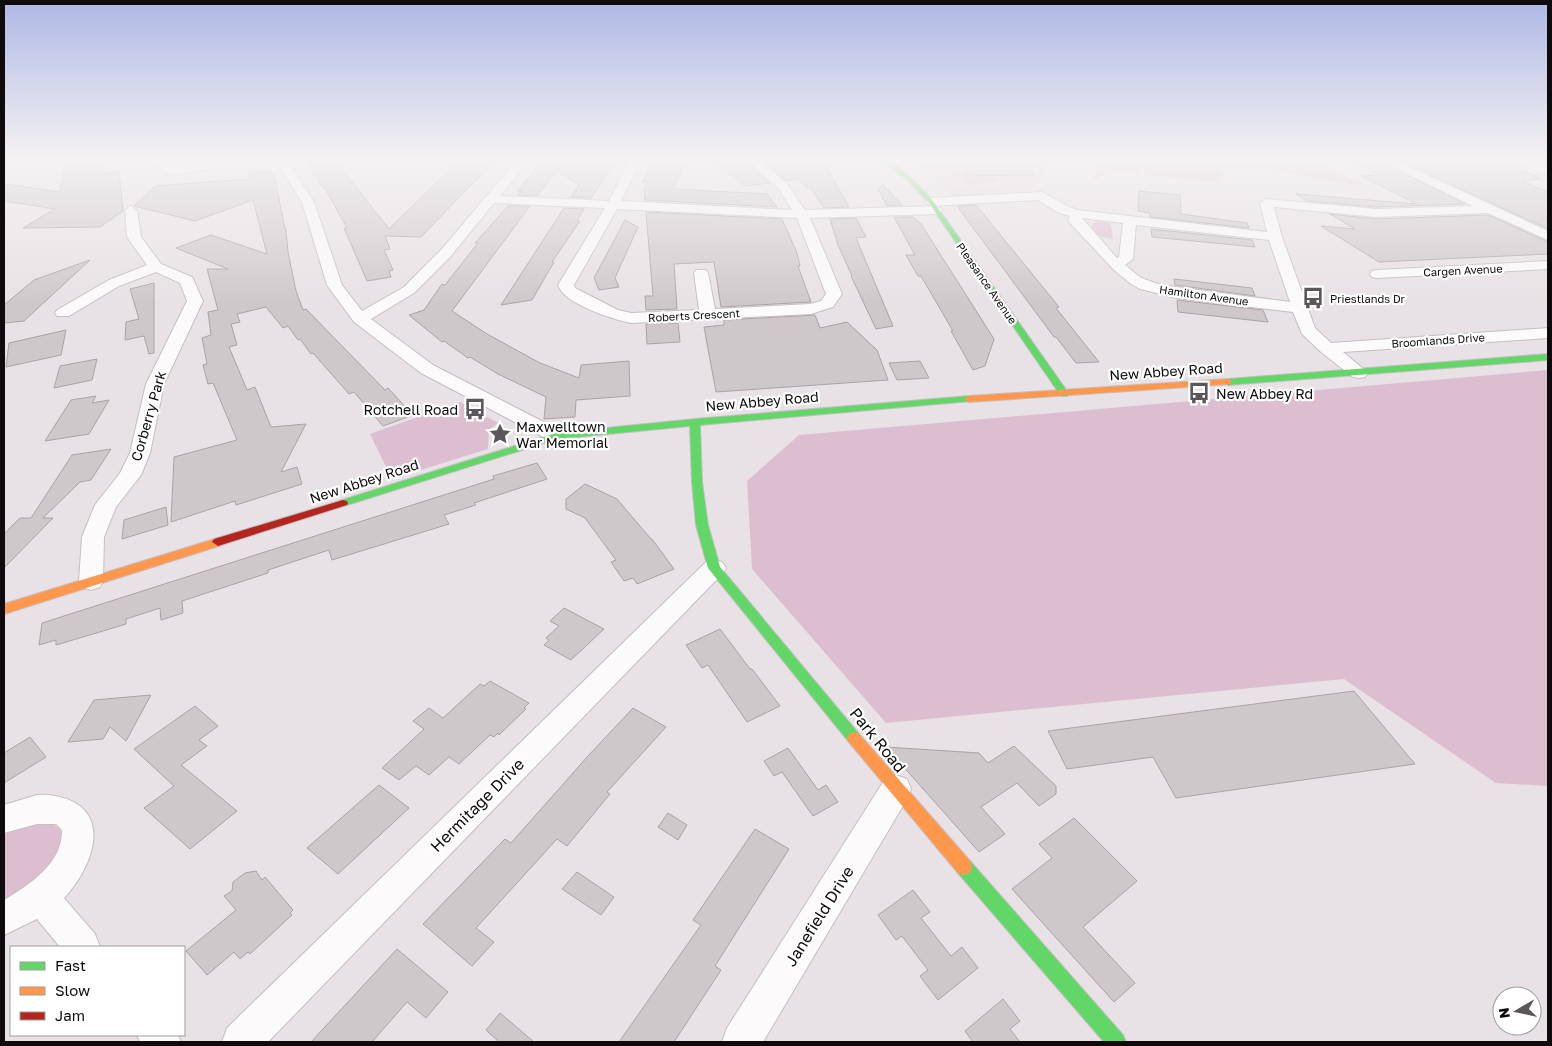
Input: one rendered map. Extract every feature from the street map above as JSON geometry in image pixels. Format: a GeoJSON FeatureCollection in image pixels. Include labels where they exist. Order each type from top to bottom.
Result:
{"type":"FeatureCollection","features":[{"type":"Feature","properties":{"kind":"main road","name":"Pleasance Avenue"},"geometry":{"type":"LineString","coordinates":[[935,208],[1064,394]]}},
{"type":"Feature","properties":{"kind":"main road","name":"New Abbey Road"},"geometry":{"type":"LineString","coordinates":[[4,609],[556,436],[886,405],[1359,373],[1548,357]]}},
{"type":"Feature","properties":{"kind":"main road","name":"Park Road"},"geometry":{"type":"LineString","coordinates":[[695,422],[697,482],[702,525],[714,568],[896,789],[1116,1042]]}},
{"type":"Feature","properties":{"kind":"street"},"geometry":{"type":"LineString","coordinates":[[310,208],[335,285],[360,319],[427,368],[556,436]]}},
{"type":"Feature","properties":{"kind":"street"},"geometry":{"type":"LineString","coordinates":[[360,319],[409,290],[446,253],[483,208]]}},
{"type":"Feature","properties":{"kind":"street","name":"Roberts Crescent"},"geometry":{"type":"LineString","coordinates":[[611,208],[566,285],[568,291],[613,314],[631,318],[811,309],[828,304],[834,294],[804,214]]}},
{"type":"Feature","properties":{"kind":"street"},"geometry":{"type":"LineString","coordinates":[[673,208],[804,214],[905,208]]}},
{"type":"Feature","properties":{"kind":"street"},"geometry":{"type":"LineString","coordinates":[[800,208],[804,214]]}},
{"type":"Feature","properties":{"kind":"street"},"geometry":{"type":"LineString","coordinates":[[1060,208],[1077,214],[1275,237]]}},
{"type":"Feature","properties":{"kind":"street"},"geometry":{"type":"LineString","coordinates":[[1267,208],[1275,237],[1308,330],[1327,348],[1359,373]]}},
{"type":"Feature","properties":{"kind":"street"},"geometry":{"type":"LineString","coordinates":[[1319,208],[1376,213],[1489,209],[1548,236]]}},
{"type":"Feature","properties":{"kind":"street"},"geometry":{"type":"LineString","coordinates":[[63,313],[114,283],[156,267],[134,237],[131,210]]}},
{"type":"Feature","properties":{"kind":"street","name":"Hamilton Avenue"},"geometry":{"type":"LineString","coordinates":[[1077,214],[1075,220],[1116,264],[1136,281],[1177,294],[1299,308]]}},
{"type":"Feature","properties":{"kind":"street"},"geometry":{"type":"LineString","coordinates":[[1116,264],[1126,259],[1130,221]]}},
{"type":"Feature","properties":{"kind":"street","name":"Cargen Avenue"},"geometry":{"type":"LineString","coordinates":[[1377,274],[1548,265]]}},
{"type":"Feature","properties":{"kind":"street","name":"Corberry Park"},"geometry":{"type":"LineString","coordinates":[[91,581],[93,537],[106,505],[130,475],[140,453],[155,384],[195,301],[186,280],[156,267]]}},
{"type":"Feature","properties":{"kind":"street"},"geometry":{"type":"LineString","coordinates":[[701,272],[708,315]]}},
{"type":"Feature","properties":{"kind":"street"},"geometry":{"type":"LineString","coordinates":[[76,291],[96,292]]}},
{"type":"Feature","properties":{"kind":"street","name":"Broomlands Drive"},"geometry":{"type":"LineString","coordinates":[[1327,348],[1548,333]]}},
{"type":"Feature","properties":{"kind":"street","name":"Hermitage Drive"},"geometry":{"type":"LineString","coordinates":[[240,1042],[714,568]]}},
{"type":"Feature","properties":{"kind":"street","name":"Janefield Drive"},"geometry":{"type":"LineString","coordinates":[[741,1042],[896,789]]}},
{"type":"Feature","properties":{"kind":"street"},"geometry":{"type":"LineString","coordinates":[[4,819],[27,811],[48,809],[66,812],[76,822],[80,837],[74,856],[60,876],[40,896],[4,918]]}},
{"type":"Feature","properties":{"kind":"street"},"geometry":{"type":"LineString","coordinates":[[40,896],[81,946]]}},
{"type":"Feature","properties":{"kind":"shaded area"},"geometry":{"type":"Polygon","coordinates":[[[1096,222],[1111,223],[1113,239],[1101,237],[1093,231],[1092,224],[1096,222]]]}},
{"type":"Feature","properties":{"kind":"shaded area"},"geometry":{"type":"Polygon","coordinates":[[[1548,370],[1548,786],[1496,783],[1344,679],[886,723],[752,569],[747,481],[799,435],[1548,370]]]}},
{"type":"Feature","properties":{"kind":"shaded area"},"geometry":{"type":"Polygon","coordinates":[[[460,402],[498,423],[489,430],[488,449],[392,479],[370,434],[460,402]]]}},
{"type":"Feature","properties":{"kind":"shaded area"},"geometry":{"type":"Polygon","coordinates":[[[50,823],[59,828],[64,837],[63,849],[24,895],[4,905],[4,830],[21,824],[50,823]]]}},
{"type":"Feature","properties":{"kind":"building"},"geometry":{"type":"Polygon","coordinates":[[[47,208],[123,208],[123,211],[100,227],[23,228],[55,209],[47,208]]]}},
{"type":"Feature","properties":{"kind":"building"},"geometry":{"type":"Polygon","coordinates":[[[141,208],[231,208],[195,221],[141,208]]]}},
{"type":"Feature","properties":{"kind":"building"},"geometry":{"type":"Polygon","coordinates":[[[255,208],[281,208],[296,291],[303,310],[306,309],[385,390],[388,388],[413,415],[383,426],[354,392],[349,394],[313,353],[311,354],[300,339],[298,340],[288,326],[283,328],[266,307],[237,314],[240,322],[231,324],[237,345],[229,347],[247,390],[255,387],[271,427],[306,424],[281,472],[297,467],[302,484],[236,505],[235,501],[171,522],[174,457],[237,440],[213,383],[208,384],[203,365],[207,364],[202,338],[211,335],[208,312],[218,310],[207,269],[228,269],[176,248],[211,235],[267,254],[255,208]]]}},
{"type":"Feature","properties":{"kind":"building"},"geometry":{"type":"Polygon","coordinates":[[[336,208],[372,208],[389,229],[411,208],[449,208],[421,237],[385,236],[390,249],[384,250],[393,270],[389,271],[391,277],[367,281],[344,228],[347,228],[336,208]]]}},
{"type":"Feature","properties":{"kind":"building"},"geometry":{"type":"Polygon","coordinates":[[[506,208],[529,208],[452,311],[487,334],[540,363],[579,378],[581,365],[629,361],[630,396],[576,400],[575,417],[544,419],[546,397],[498,374],[470,357],[468,358],[444,341],[442,342],[409,315],[424,310],[442,284],[445,285],[478,243],[475,243],[506,208]]]}},
{"type":"Feature","properties":{"kind":"building"},"geometry":{"type":"Polygon","coordinates":[[[564,208],[584,209],[577,221],[580,221],[552,262],[554,262],[532,300],[501,305],[564,208]]]}},
{"type":"Feature","properties":{"kind":"building"},"geometry":{"type":"Polygon","coordinates":[[[958,208],[978,208],[1059,307],[1056,308],[1099,362],[1076,363],[1056,337],[1054,337],[958,208]]]}},
{"type":"Feature","properties":{"kind":"building"},"geometry":{"type":"Polygon","coordinates":[[[1138,208],[1181,208],[1181,214],[1247,223],[1249,228],[1150,217],[1150,213],[1138,211],[1138,208]]]}},
{"type":"Feature","properties":{"kind":"building"},"geometry":{"type":"Polygon","coordinates":[[[1502,208],[1548,208],[1548,229],[1502,208]]]}},
{"type":"Feature","properties":{"kind":"building"},"geometry":{"type":"Polygon","coordinates":[[[646,212],[782,219],[797,253],[800,266],[798,266],[811,302],[721,307],[714,262],[674,264],[677,309],[646,310],[645,296],[653,296],[646,212]]]}},
{"type":"Feature","properties":{"kind":"building"},"geometry":{"type":"Polygon","coordinates":[[[1330,214],[1376,219],[1488,215],[1548,242],[1548,254],[1379,262],[1321,226],[1355,229],[1330,214]]]}},
{"type":"Feature","properties":{"kind":"building"},"geometry":{"type":"Polygon","coordinates":[[[894,217],[913,217],[921,224],[994,339],[985,366],[973,370],[921,276],[918,276],[906,255],[915,255],[894,217]]]}},
{"type":"Feature","properties":{"kind":"building"},"geometry":{"type":"Polygon","coordinates":[[[856,218],[866,237],[856,238],[893,326],[876,329],[838,245],[830,219],[856,218]]]}},
{"type":"Feature","properties":{"kind":"building"},"geometry":{"type":"Polygon","coordinates":[[[625,220],[638,227],[615,278],[619,287],[599,290],[594,278],[625,220]]]}},
{"type":"Feature","properties":{"kind":"building"},"geometry":{"type":"Polygon","coordinates":[[[1151,229],[1252,240],[1255,247],[1152,237],[1151,229]]]}},
{"type":"Feature","properties":{"kind":"building"},"geometry":{"type":"Polygon","coordinates":[[[90,260],[24,321],[4,323],[4,305],[34,280],[90,260]]]}},
{"type":"Feature","properties":{"kind":"building"},"geometry":{"type":"Polygon","coordinates":[[[1174,279],[1252,288],[1255,296],[1175,285],[1174,279]]]}},
{"type":"Feature","properties":{"kind":"building"},"geometry":{"type":"Polygon","coordinates":[[[154,283],[154,353],[149,354],[144,336],[125,340],[126,322],[139,319],[130,289],[154,283]]]}},
{"type":"Feature","properties":{"kind":"building"},"geometry":{"type":"Polygon","coordinates":[[[1177,300],[1263,310],[1268,322],[1178,312],[1177,300]]]}},
{"type":"Feature","properties":{"kind":"building"},"geometry":{"type":"Polygon","coordinates":[[[815,315],[820,328],[847,322],[877,350],[888,380],[716,392],[704,327],[724,325],[724,320],[815,315]]]}},
{"type":"Feature","properties":{"kind":"building"},"geometry":{"type":"Polygon","coordinates":[[[678,323],[680,342],[647,344],[646,324],[678,323]]]}},
{"type":"Feature","properties":{"kind":"building"},"geometry":{"type":"Polygon","coordinates":[[[66,330],[61,355],[6,367],[9,343],[66,330]]]}},
{"type":"Feature","properties":{"kind":"building"},"geometry":{"type":"Polygon","coordinates":[[[97,359],[92,380],[54,388],[60,366],[97,359]]]}},
{"type":"Feature","properties":{"kind":"building"},"geometry":{"type":"Polygon","coordinates":[[[920,361],[929,378],[897,380],[889,363],[920,361]]]}},
{"type":"Feature","properties":{"kind":"building"},"geometry":{"type":"Polygon","coordinates":[[[96,396],[92,403],[109,400],[89,434],[45,441],[71,400],[96,396]]]}},
{"type":"Feature","properties":{"kind":"building"},"geometry":{"type":"Polygon","coordinates":[[[111,449],[91,480],[80,482],[43,518],[53,518],[4,568],[4,534],[20,518],[31,518],[72,455],[111,449]]]}},
{"type":"Feature","properties":{"kind":"building"},"geometry":{"type":"Polygon","coordinates":[[[537,463],[547,479],[444,515],[449,524],[332,560],[329,550],[268,570],[268,573],[182,601],[183,613],[161,620],[160,608],[126,619],[126,624],[56,645],[56,640],[39,645],[42,623],[494,479],[493,476],[537,463]]]}},
{"type":"Feature","properties":{"kind":"building"},"geometry":{"type":"Polygon","coordinates":[[[585,484],[617,499],[652,539],[674,569],[637,584],[633,578],[624,581],[611,562],[616,560],[585,518],[566,509],[566,499],[585,484]]]}},
{"type":"Feature","properties":{"kind":"building"},"geometry":{"type":"Polygon","coordinates":[[[166,507],[168,525],[122,539],[124,520],[166,507]]]}},
{"type":"Feature","properties":{"kind":"building"},"geometry":{"type":"Polygon","coordinates":[[[564,608],[604,629],[571,660],[544,645],[549,640],[546,638],[559,626],[550,621],[564,608]]]}},
{"type":"Feature","properties":{"kind":"building"},"geometry":{"type":"Polygon","coordinates":[[[720,629],[780,706],[747,722],[708,665],[702,668],[686,645],[720,629]]]}},
{"type":"Feature","properties":{"kind":"building"},"geometry":{"type":"Polygon","coordinates":[[[490,681],[529,703],[524,708],[526,709],[499,735],[498,733],[494,737],[490,735],[459,764],[449,757],[429,775],[416,766],[399,780],[382,768],[424,729],[413,721],[429,708],[443,718],[480,684],[484,686],[490,681]]]}},
{"type":"Feature","properties":{"kind":"building"},"geometry":{"type":"Polygon","coordinates":[[[1354,691],[1415,764],[1176,798],[1153,757],[1067,769],[1048,731],[1354,691]]]}},
{"type":"Feature","properties":{"kind":"building"},"geometry":{"type":"Polygon","coordinates":[[[151,695],[126,741],[110,727],[103,739],[68,742],[94,700],[151,695]]]}},
{"type":"Feature","properties":{"kind":"building"},"geometry":{"type":"Polygon","coordinates":[[[195,706],[218,726],[199,740],[207,746],[181,765],[237,811],[190,849],[144,808],[174,786],[134,749],[195,706]]]}},
{"type":"Feature","properties":{"kind":"building"},"geometry":{"type":"Polygon","coordinates":[[[633,708],[666,727],[607,792],[610,794],[567,846],[557,839],[476,928],[494,942],[472,966],[423,924],[505,839],[511,843],[633,708]]]}},
{"type":"Feature","properties":{"kind":"building"},"geometry":{"type":"Polygon","coordinates":[[[30,737],[46,757],[4,783],[4,753],[30,737]]]}},
{"type":"Feature","properties":{"kind":"building"},"geometry":{"type":"Polygon","coordinates":[[[1014,746],[1056,786],[1056,794],[1039,806],[1017,783],[981,807],[1005,834],[979,852],[886,747],[979,753],[988,763],[1014,746]]]}},
{"type":"Feature","properties":{"kind":"building"},"geometry":{"type":"Polygon","coordinates":[[[788,748],[818,790],[826,785],[838,802],[813,816],[782,772],[774,776],[764,761],[788,748]]]}},
{"type":"Feature","properties":{"kind":"building"},"geometry":{"type":"Polygon","coordinates":[[[379,785],[409,808],[338,874],[307,848],[379,785]]]}},
{"type":"Feature","properties":{"kind":"building"},"geometry":{"type":"Polygon","coordinates":[[[668,813],[687,825],[678,840],[658,827],[668,813]]]}},
{"type":"Feature","properties":{"kind":"building"},"geometry":{"type":"Polygon","coordinates":[[[1074,818],[1137,881],[1083,927],[1135,983],[1114,1002],[1012,889],[1052,858],[1039,844],[1074,818]]]}},
{"type":"Feature","properties":{"kind":"building"},"geometry":{"type":"Polygon","coordinates":[[[755,829],[789,849],[715,966],[721,970],[674,1042],[619,1042],[701,925],[693,920],[755,829]]]}},
{"type":"Feature","properties":{"kind":"building"},"geometry":{"type":"Polygon","coordinates":[[[256,871],[262,880],[265,877],[293,910],[290,913],[292,915],[250,954],[248,952],[240,959],[234,952],[207,975],[186,951],[236,910],[224,896],[232,891],[233,882],[245,873],[256,871]]]}},
{"type":"Feature","properties":{"kind":"building"},"geometry":{"type":"Polygon","coordinates":[[[577,872],[614,897],[601,915],[562,889],[577,872]]]}},
{"type":"Feature","properties":{"kind":"building"},"geometry":{"type":"Polygon","coordinates":[[[913,890],[930,912],[921,918],[951,956],[962,947],[978,968],[938,1000],[920,976],[928,970],[902,936],[896,940],[878,915],[913,890]]]}},
{"type":"Feature","properties":{"kind":"building"},"geometry":{"type":"Polygon","coordinates":[[[397,949],[448,992],[426,1018],[407,1002],[372,1042],[311,1042],[397,949]]]}},
{"type":"Feature","properties":{"kind":"building"},"geometry":{"type":"Polygon","coordinates":[[[1003,999],[1020,1021],[1010,1029],[1020,1042],[973,1042],[965,1031],[1003,999]]]}},
{"type":"Feature","properties":{"kind":"building"},"geometry":{"type":"Polygon","coordinates":[[[500,1013],[534,1042],[499,1042],[486,1030],[500,1013]]]}},
{"type":"Feature","properties":{"kind":"traffic: fast"},"geometry":{"type":"LineString","coordinates":[[935,208],[1064,394]]}},
{"type":"Feature","properties":{"kind":"traffic: fast"},"geometry":{"type":"LineString","coordinates":[[1228,382],[1548,357]]}},
{"type":"Feature","properties":{"kind":"traffic: fast"},"geometry":{"type":"LineString","coordinates":[[343,503],[556,436],[969,399]]}},
{"type":"Feature","properties":{"kind":"traffic: fast"},"geometry":{"type":"LineString","coordinates":[[695,422],[697,482],[702,525],[714,568],[854,738]]}},
{"type":"Feature","properties":{"kind":"traffic: fast"},"geometry":{"type":"LineString","coordinates":[[964,867],[1116,1042]]}},
{"type":"Feature","properties":{"kind":"traffic: slow"},"geometry":{"type":"LineString","coordinates":[[969,399],[1228,382]]}},
{"type":"Feature","properties":{"kind":"traffic: slow"},"geometry":{"type":"LineString","coordinates":[[4,609],[218,542]]}},
{"type":"Feature","properties":{"kind":"traffic: slow"},"geometry":{"type":"LineString","coordinates":[[854,738],[964,867]]}},
{"type":"Feature","properties":{"kind":"traffic: jam"},"geometry":{"type":"LineString","coordinates":[[218,542],[343,503]]}},
{"type":"Feature","properties":{"kind":"place","name":"Priestlands Dr"},"geometry":{"type":"Point","coordinates":[1313,298]}},
{"type":"Feature","properties":{"kind":"place","name":"New Abbey Rd"},"geometry":{"type":"Point","coordinates":[1199,393]}},
{"type":"Feature","properties":{"kind":"place","name":"Rotchell Road"},"geometry":{"type":"Point","coordinates":[475,409]}},
{"type":"Feature","properties":{"kind":"place","name":"Maxwelltown War Memorial"},"geometry":{"type":"Point","coordinates":[500,434]}}]}
